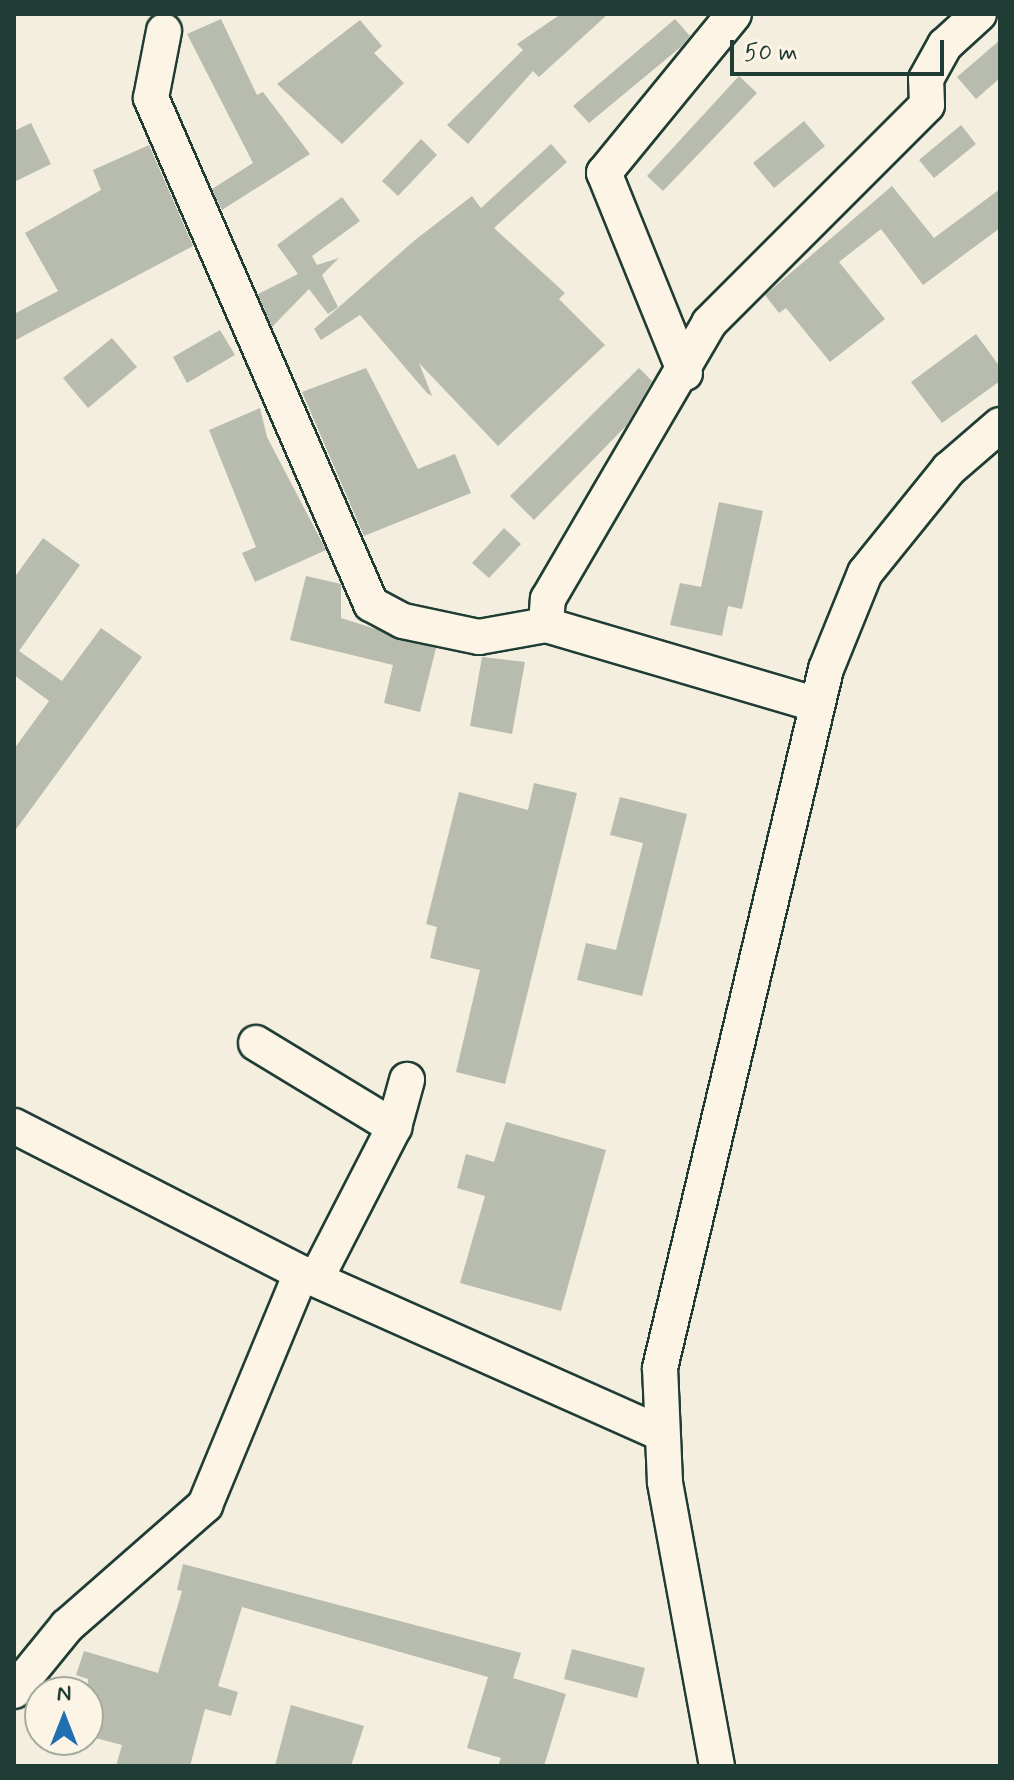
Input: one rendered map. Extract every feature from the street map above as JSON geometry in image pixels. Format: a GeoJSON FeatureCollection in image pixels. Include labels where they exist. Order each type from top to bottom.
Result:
{"type":"FeatureCollection","features":[{"type":"Feature","properties":{"kind":"street"},"geometry":{"type":"LineString","coordinates":[[685,373],[604,173],[734,14]]}},
{"type":"Feature","properties":{"kind":"street"},"geometry":{"type":"LineString","coordinates":[[546,625],[548,599],[685,373],[709,323],[927,105],[932,68],[979,14]]}},
{"type":"Feature","properties":{"kind":"street"},"geometry":{"type":"LineString","coordinates":[[164,31],[151,98],[371,604],[403,621],[479,637],[546,625],[815,704]]}},
{"type":"Feature","properties":{"kind":"street"},"geometry":{"type":"LineString","coordinates":[[717,1766],[658,1432],[660,1368],[815,704],[865,573],[949,469],[1000,425]]}},
{"type":"Feature","properties":{"kind":"street"},"geometry":{"type":"LineString","coordinates":[[256,1043],[394,1127]]}},
{"type":"Feature","properties":{"kind":"street"},"geometry":{"type":"LineString","coordinates":[[14,1691],[67,1626],[205,1505],[309,1276],[394,1127],[407,1080]]}},
{"type":"Feature","properties":{"kind":"street"},"geometry":{"type":"LineString","coordinates":[[14,1126],[309,1276],[658,1432]]}},
{"type":"Feature","properties":{"kind":"building"},"geometry":{"type":"Polygon","coordinates":[[[561,14],[608,14],[539,77],[533,71],[468,144],[447,125],[523,50],[517,44],[561,14]]]}},
{"type":"Feature","properties":{"kind":"building"},"geometry":{"type":"Polygon","coordinates":[[[221,19],[257,95],[263,92],[310,154],[222,210],[212,189],[253,163],[187,34],[221,19]]]}},
{"type":"Feature","properties":{"kind":"building"},"geometry":{"type":"Polygon","coordinates":[[[675,19],[690,36],[682,46],[589,123],[573,106],[675,19]]]}},
{"type":"Feature","properties":{"kind":"building"},"geometry":{"type":"Polygon","coordinates":[[[360,20],[382,46],[374,53],[404,83],[342,144],[277,84],[360,20]]]}},
{"type":"Feature","properties":{"kind":"building"},"geometry":{"type":"Polygon","coordinates":[[[1000,40],[1000,78],[976,99],[957,77],[1000,40]]]}},
{"type":"Feature","properties":{"kind":"building"},"geometry":{"type":"Polygon","coordinates":[[[739,76],[757,93],[663,191],[647,176],[739,76]]]}},
{"type":"Feature","properties":{"kind":"building"},"geometry":{"type":"Polygon","coordinates":[[[804,121],[825,146],[774,188],[753,163],[804,121]]]}},
{"type":"Feature","properties":{"kind":"building"},"geometry":{"type":"Polygon","coordinates":[[[31,123],[51,164],[14,182],[14,131],[31,123]]]}},
{"type":"Feature","properties":{"kind":"building"},"geometry":{"type":"Polygon","coordinates":[[[961,125],[976,144],[934,178],[919,160],[961,125]]]}},
{"type":"Feature","properties":{"kind":"building"},"geometry":{"type":"Polygon","coordinates":[[[421,139],[437,155],[398,196],[382,181],[421,139]]]}},
{"type":"Feature","properties":{"kind":"building"},"geometry":{"type":"Polygon","coordinates":[[[551,144],[567,162],[494,228],[565,293],[559,299],[605,345],[498,446],[419,363],[432,396],[427,393],[360,315],[321,340],[314,329],[415,240],[472,196],[481,208],[551,144]]]}},
{"type":"Feature","properties":{"kind":"building"},"geometry":{"type":"Polygon","coordinates":[[[149,145],[193,246],[14,341],[14,314],[58,291],[25,233],[101,190],[93,170],[149,145]]]}},
{"type":"Feature","properties":{"kind":"building"},"geometry":{"type":"Polygon","coordinates":[[[892,186],[934,238],[1000,189],[1000,228],[923,285],[881,229],[839,262],[885,319],[830,362],[786,308],[779,313],[765,295],[892,186]]]}},
{"type":"Feature","properties":{"kind":"building"},"geometry":{"type":"Polygon","coordinates":[[[342,197],[360,221],[312,256],[317,265],[339,258],[322,275],[338,307],[328,314],[309,289],[272,327],[258,294],[298,274],[277,245],[342,197]]]}},
{"type":"Feature","properties":{"kind":"building"},"geometry":{"type":"Polygon","coordinates":[[[220,330],[235,355],[187,383],[173,357],[220,330]]]}},
{"type":"Feature","properties":{"kind":"building"},"geometry":{"type":"Polygon","coordinates":[[[976,334],[1000,367],[1000,381],[942,423],[911,382],[976,334]]]}},
{"type":"Feature","properties":{"kind":"building"},"geometry":{"type":"Polygon","coordinates":[[[112,338],[137,367],[88,408],[63,378],[112,338]]]}},
{"type":"Feature","properties":{"kind":"building"},"geometry":{"type":"Polygon","coordinates":[[[366,368],[418,469],[455,454],[471,493],[364,536],[302,392],[366,368]]]}},
{"type":"Feature","properties":{"kind":"building"},"geometry":{"type":"Polygon","coordinates":[[[639,368],[652,381],[626,426],[534,520],[510,496],[639,368]]]}},
{"type":"Feature","properties":{"kind":"building"},"geometry":{"type":"Polygon","coordinates":[[[260,408],[267,437],[326,550],[255,582],[242,553],[256,547],[209,430],[260,408]]]}},
{"type":"Feature","properties":{"kind":"building"},"geometry":{"type":"Polygon","coordinates":[[[719,502],[763,511],[742,609],[728,606],[722,636],[670,625],[680,583],[701,587],[719,502]]]}},
{"type":"Feature","properties":{"kind":"building"},"geometry":{"type":"Polygon","coordinates":[[[504,528],[521,544],[489,578],[472,563],[504,528]]]}},
{"type":"Feature","properties":{"kind":"building"},"geometry":{"type":"Polygon","coordinates":[[[43,538],[80,565],[19,651],[62,681],[101,628],[142,657],[14,832],[14,749],[49,701],[14,675],[14,578],[43,538]]]}},
{"type":"Feature","properties":{"kind":"building"},"geometry":{"type":"Polygon","coordinates":[[[306,576],[341,584],[341,618],[436,648],[420,712],[384,703],[393,665],[290,640],[306,576]]]}},
{"type":"Feature","properties":{"kind":"building"},"geometry":{"type":"Polygon","coordinates":[[[482,657],[525,662],[512,734],[470,726],[482,657]]]}},
{"type":"Feature","properties":{"kind":"building"},"geometry":{"type":"Polygon","coordinates":[[[534,783],[577,793],[505,1084],[456,1072],[480,970],[430,958],[437,927],[426,924],[459,792],[528,810],[534,783]]]}},
{"type":"Feature","properties":{"kind":"building"},"geometry":{"type":"Polygon","coordinates":[[[620,797],[687,814],[642,996],[577,980],[586,943],[616,950],[643,843],[610,835],[620,797]]]}},
{"type":"Feature","properties":{"kind":"building"},"geometry":{"type":"Polygon","coordinates":[[[506,1122],[606,1150],[561,1311],[460,1283],[485,1196],[457,1188],[466,1154],[494,1162],[506,1122]]]}},
{"type":"Feature","properties":{"kind":"building"},"geometry":{"type":"Polygon","coordinates":[[[183,1564],[521,1653],[513,1678],[566,1694],[544,1766],[498,1766],[501,1758],[467,1748],[488,1677],[242,1607],[218,1686],[238,1692],[231,1716],[205,1709],[190,1766],[116,1766],[122,1745],[104,1740],[104,1676],[76,1675],[84,1651],[158,1673],[182,1591],[177,1590],[183,1564]]]}},
{"type":"Feature","properties":{"kind":"building"},"geometry":{"type":"Polygon","coordinates":[[[572,1649],[645,1668],[637,1698],[564,1679],[572,1649]]]}},
{"type":"Feature","properties":{"kind":"building"},"geometry":{"type":"Polygon","coordinates":[[[291,1705],[364,1726],[351,1766],[275,1766],[291,1705]]]}}]}
